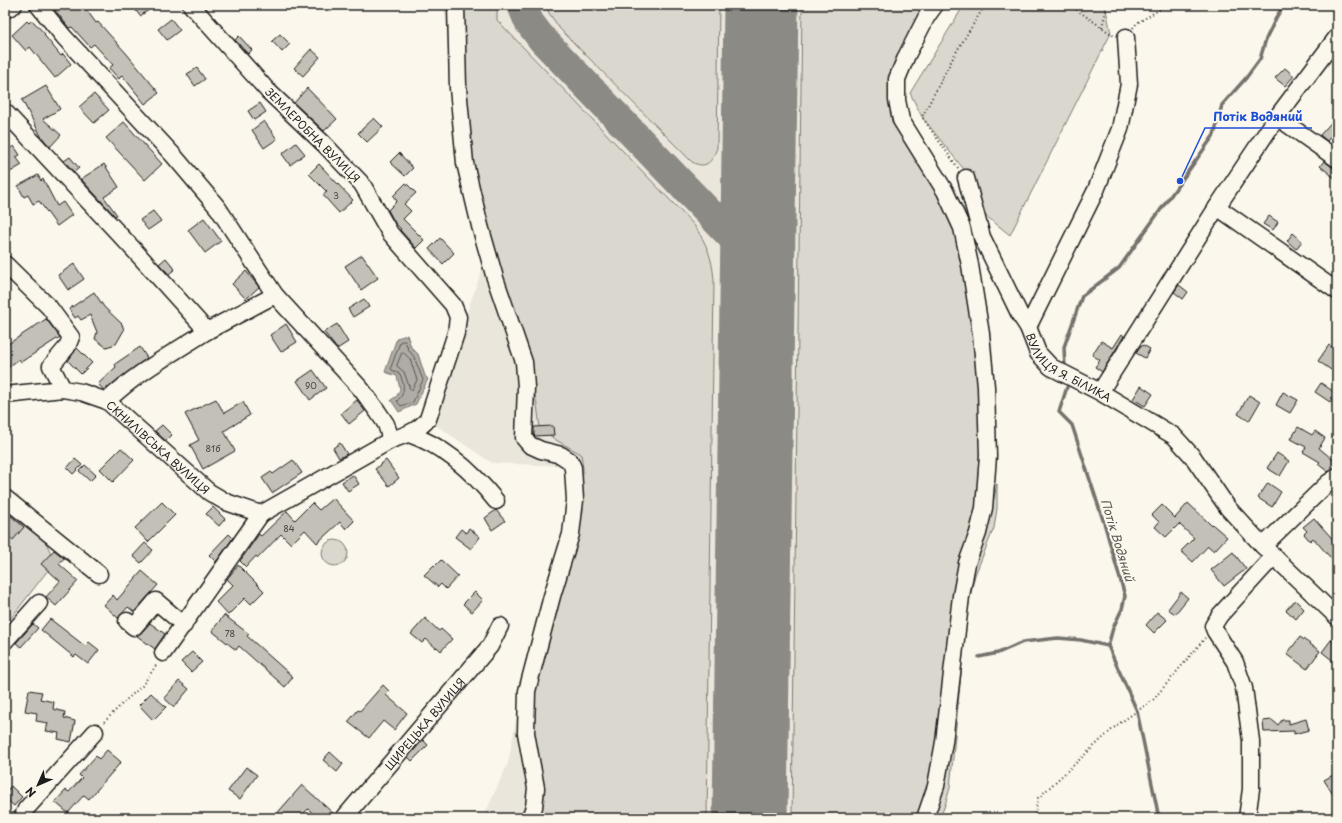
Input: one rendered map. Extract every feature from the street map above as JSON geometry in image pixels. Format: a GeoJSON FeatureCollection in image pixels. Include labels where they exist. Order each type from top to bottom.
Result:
{"type":"FeatureCollection","features":[{"type":"Feature","properties":{"kind":"street"},"geometry":{"type":"LineString","coordinates":[[5,10],[14,5]]}},
{"type":"Feature","properties":{"kind":"street"},"geometry":{"type":"LineString","coordinates":[[38,5],[64,37],[174,156],[218,208],[275,295],[361,390],[386,424],[391,440]]}},
{"type":"Feature","properties":{"kind":"street","name":"ЗЕМЛЕРОБНА ВУЛИЦЯ"},"geometry":{"type":"LineString","coordinates":[[191,5],[268,90],[324,144],[362,184],[390,233],[453,306],[458,317],[456,333],[428,419],[422,426],[409,434]]}},
{"type":"Feature","properties":{"kind":"street"},"geometry":{"type":"LineString","coordinates":[[456,5],[458,88],[465,163],[480,226],[495,278],[524,362],[526,387],[524,438],[530,445],[541,450],[561,455],[570,461],[573,468],[575,500],[571,534],[552,596],[527,691],[526,733],[536,788],[534,807],[530,818]]}},
{"type":"Feature","properties":{"kind":"street"},"geometry":{"type":"LineString","coordinates":[[925,818],[936,786],[944,742],[961,596],[967,563],[978,533],[984,508],[988,456],[986,387],[981,334],[970,265],[962,228],[945,191],[901,120],[896,100],[897,79],[907,55],[927,16],[935,5]]}},
{"type":"Feature","properties":{"kind":"street","name":"ВУЛИЦЯ Я. БІЛИКА"},"geometry":{"type":"LineString","coordinates":[[1126,37],[1129,84],[1120,129],[1096,190],[1028,327],[1038,353],[1051,367],[1100,392],[1174,436],[1193,456],[1228,508],[1268,551],[1337,617]]}},
{"type":"Feature","properties":{"kind":"street"},"geometry":{"type":"LineString","coordinates":[[1100,392],[1217,207],[1277,117],[1337,37]]}},
{"type":"Feature","properties":{"kind":"street"},"geometry":{"type":"LineString","coordinates":[[5,112],[207,331]]}},
{"type":"Feature","properties":{"kind":"street"},"geometry":{"type":"LineString","coordinates":[[1277,117],[1337,159]]}},
{"type":"Feature","properties":{"kind":"street"},"geometry":{"type":"LineString","coordinates":[[966,178],[982,237],[1020,315],[1028,327]]}},
{"type":"Feature","properties":{"kind":"street"},"geometry":{"type":"LineString","coordinates":[[1217,207],[1337,291]]}},
{"type":"Feature","properties":{"kind":"street"},"geometry":{"type":"LineString","coordinates":[[5,264],[49,307],[71,337],[67,347],[52,366],[63,389]]}},
{"type":"Feature","properties":{"kind":"street"},"geometry":{"type":"LineString","coordinates":[[107,401],[120,388],[137,376],[207,331],[275,295]]}},
{"type":"Feature","properties":{"kind":"street","name":"СКНИЛІВСЬКА ВУЛИЦЯ"},"geometry":{"type":"LineString","coordinates":[[5,395],[63,389],[80,392],[107,401],[209,492],[226,502],[261,514]]}},
{"type":"Feature","properties":{"kind":"street"},"geometry":{"type":"LineString","coordinates":[[164,653],[261,514],[391,440],[409,434],[421,439],[458,462],[484,485],[496,500]]}},
{"type":"Feature","properties":{"kind":"street"},"geometry":{"type":"LineString","coordinates":[[1247,818],[1251,789],[1251,741],[1244,688],[1234,662],[1213,629],[1215,622],[1268,551],[1328,483],[1337,477]]}},
{"type":"Feature","properties":{"kind":"street"},"geometry":{"type":"LineString","coordinates":[[5,498],[99,574]]}},
{"type":"Feature","properties":{"kind":"street"},"geometry":{"type":"LineString","coordinates":[[127,621],[134,627],[156,602],[184,624]]}},
{"type":"Feature","properties":{"kind":"street"},"geometry":{"type":"LineString","coordinates":[[5,641],[39,603]]}},
{"type":"Feature","properties":{"kind":"street","name":"ЩИРЕЦЬКА ВУЛИЦЯ"},"geometry":{"type":"LineString","coordinates":[[344,818],[490,646],[500,626]]}},
{"type":"Feature","properties":{"kind":"street"},"geometry":{"type":"LineString","coordinates":[[22,818],[26,809],[95,732]]}},
{"type":"Feature","properties":{"kind":"path"},"geometry":{"type":"LineString","coordinates":[[966,178],[922,117],[955,54],[985,5]]}},
{"type":"Feature","properties":{"kind":"path"},"geometry":{"type":"LineString","coordinates":[[1070,5],[1115,37],[1126,37],[1137,23],[1167,5]]}},
{"type":"Feature","properties":{"kind":"path"},"geometry":{"type":"LineString","coordinates":[[1102,28],[1106,5]]}},
{"type":"Feature","properties":{"kind":"path"},"geometry":{"type":"LineString","coordinates":[[1034,818],[1038,798],[1117,725],[1153,700],[1213,629]]}},
{"type":"Feature","properties":{"kind":"path"},"geometry":{"type":"LineString","coordinates":[[95,732],[142,686],[164,653]]}},
{"type":"Feature","properties":{"kind":"shaded area"},"geometry":{"type":"Polygon","coordinates":[[[444,5],[945,5],[930,29],[909,73],[905,85],[904,107],[914,129],[957,192],[965,211],[978,254],[993,349],[997,509],[994,528],[975,575],[970,597],[959,683],[950,788],[940,818],[483,818],[508,763],[529,650],[567,515],[564,466],[492,463],[434,424],[450,362],[483,266],[476,239],[452,94],[444,5]]]}},
{"type":"Feature","properties":{"kind":"shaded area"},"geometry":{"type":"Polygon","coordinates":[[[464,5],[497,5],[497,20],[694,225],[706,245],[712,264],[714,280],[707,818],[536,818],[531,703],[560,595],[580,531],[583,468],[581,454],[556,440],[540,428],[527,355],[471,168],[466,87],[464,5]]]}},
{"type":"Feature","properties":{"kind":"shaded area"},"geometry":{"type":"Polygon","coordinates":[[[545,5],[719,5],[717,148],[711,160],[705,165],[692,162],[560,29],[545,5]]]}},
{"type":"Feature","properties":{"kind":"shaded area"},"geometry":{"type":"Polygon","coordinates":[[[802,5],[927,5],[892,71],[889,91],[891,110],[905,138],[942,199],[956,233],[976,309],[983,497],[922,818],[792,818],[802,5]]]}},
{"type":"Feature","properties":{"kind":"shaded area"},"geometry":{"type":"Polygon","coordinates":[[[964,5],[1105,5],[1111,33],[1010,235],[981,212],[974,182],[922,117],[910,93],[964,5]]]}},
{"type":"Feature","properties":{"kind":"shaded area"},"geometry":{"type":"Polygon","coordinates":[[[997,484],[997,509],[994,528],[975,575],[970,597],[966,623],[950,788],[940,818],[930,818],[967,581],[989,522],[997,484]]]}},
{"type":"Feature","properties":{"kind":"shaded area"},"geometry":{"type":"Polygon","coordinates":[[[5,508],[43,537],[55,561],[5,626],[5,508]]]}},
{"type":"Feature","properties":{"kind":"shaded area"},"geometry":{"type":"Polygon","coordinates":[[[335,540],[344,544],[348,553],[344,562],[335,566],[326,562],[322,553],[326,544],[335,540]]]}},
{"type":"Feature","properties":{"kind":"water"},"geometry":{"type":"Polygon","coordinates":[[[407,335],[411,347],[418,354],[425,376],[428,379],[416,404],[399,412],[391,400],[397,396],[400,389],[397,376],[385,372],[397,338],[407,335]]]}},
{"type":"Feature","properties":{"kind":"building"},"geometry":{"type":"Polygon","coordinates":[[[62,5],[83,5],[96,23],[98,22],[126,53],[159,93],[145,104],[122,75],[119,79],[109,68],[113,65],[94,44],[90,47],[72,27],[69,28],[55,10],[62,5]]]}},
{"type":"Feature","properties":{"kind":"building"},"geometry":{"type":"Polygon","coordinates":[[[132,5],[156,5],[140,16],[132,5]]]}},
{"type":"Feature","properties":{"kind":"building"},"geometry":{"type":"Polygon","coordinates":[[[171,19],[180,30],[167,40],[158,29],[171,19]]]}},
{"type":"Feature","properties":{"kind":"building"},"geometry":{"type":"Polygon","coordinates":[[[32,20],[45,34],[44,35],[61,56],[63,54],[71,64],[55,78],[30,47],[26,51],[12,35],[27,21],[29,23],[32,20]]]}},
{"type":"Feature","properties":{"kind":"building"},"geometry":{"type":"Polygon","coordinates":[[[280,34],[290,44],[282,52],[272,41],[280,34]]]}},
{"type":"Feature","properties":{"kind":"building"},"geometry":{"type":"Polygon","coordinates":[[[239,36],[252,50],[248,54],[235,40],[239,36]]]}},
{"type":"Feature","properties":{"kind":"building"},"geometry":{"type":"Polygon","coordinates":[[[311,49],[320,57],[303,76],[294,68],[311,49]]]}},
{"type":"Feature","properties":{"kind":"building"},"geometry":{"type":"Polygon","coordinates":[[[197,68],[205,79],[195,86],[187,74],[197,68]]]}},
{"type":"Feature","properties":{"kind":"building"},"geometry":{"type":"Polygon","coordinates":[[[1285,68],[1294,76],[1285,86],[1275,78],[1285,68]]]}},
{"type":"Feature","properties":{"kind":"building"},"geometry":{"type":"Polygon","coordinates":[[[46,86],[60,109],[43,119],[61,135],[50,147],[41,136],[22,100],[46,86]]]}},
{"type":"Feature","properties":{"kind":"building"},"geometry":{"type":"Polygon","coordinates":[[[307,88],[337,119],[324,131],[294,103],[307,88]]]}},
{"type":"Feature","properties":{"kind":"building"},"geometry":{"type":"Polygon","coordinates":[[[94,94],[109,110],[94,123],[79,107],[94,94]]]}},
{"type":"Feature","properties":{"kind":"building"},"geometry":{"type":"Polygon","coordinates":[[[260,103],[266,112],[254,120],[248,111],[260,103]]]}},
{"type":"Feature","properties":{"kind":"building"},"geometry":{"type":"Polygon","coordinates":[[[1337,116],[1337,128],[1327,141],[1320,135],[1337,116]]]}},
{"type":"Feature","properties":{"kind":"building"},"geometry":{"type":"Polygon","coordinates":[[[374,118],[383,127],[367,142],[358,133],[374,118]]]}},
{"type":"Feature","properties":{"kind":"building"},"geometry":{"type":"Polygon","coordinates":[[[264,121],[277,139],[264,148],[252,130],[264,121]]]}},
{"type":"Feature","properties":{"kind":"building"},"geometry":{"type":"Polygon","coordinates":[[[124,122],[162,164],[145,180],[106,138],[124,122]]]}},
{"type":"Feature","properties":{"kind":"building"},"geometry":{"type":"Polygon","coordinates":[[[296,143],[305,154],[290,165],[282,154],[296,143]]]}},
{"type":"Feature","properties":{"kind":"building"},"geometry":{"type":"Polygon","coordinates":[[[14,146],[20,155],[16,157],[22,165],[5,175],[5,151],[14,146]]]}},
{"type":"Feature","properties":{"kind":"building"},"geometry":{"type":"Polygon","coordinates":[[[399,153],[413,168],[405,176],[390,162],[399,153]]]}},
{"type":"Feature","properties":{"kind":"building"},"geometry":{"type":"Polygon","coordinates":[[[70,157],[79,168],[74,172],[64,161],[70,157]]]}},
{"type":"Feature","properties":{"kind":"building"},"geometry":{"type":"Polygon","coordinates":[[[1324,161],[1332,167],[1337,168],[1337,180],[1320,166],[1324,161]]]}},
{"type":"Feature","properties":{"kind":"building"},"geometry":{"type":"Polygon","coordinates":[[[104,164],[119,187],[104,197],[117,215],[115,216],[81,179],[104,164]]]}},
{"type":"Feature","properties":{"kind":"building"},"geometry":{"type":"Polygon","coordinates":[[[319,164],[353,200],[339,213],[323,195],[327,192],[309,174],[319,164]]]}},
{"type":"Feature","properties":{"kind":"building"},"geometry":{"type":"Polygon","coordinates":[[[38,175],[41,181],[43,179],[57,206],[63,202],[72,215],[57,226],[39,201],[33,204],[28,195],[24,197],[18,186],[38,175]]]}},
{"type":"Feature","properties":{"kind":"building"},"geometry":{"type":"Polygon","coordinates":[[[406,183],[416,193],[404,204],[411,211],[403,219],[424,240],[416,248],[400,230],[401,229],[395,223],[388,210],[397,201],[393,196],[406,183]]]}},
{"type":"Feature","properties":{"kind":"building"},"geometry":{"type":"Polygon","coordinates":[[[153,211],[161,221],[148,230],[140,220],[153,211]]]}},
{"type":"Feature","properties":{"kind":"building"},"geometry":{"type":"Polygon","coordinates":[[[1269,216],[1278,222],[1273,230],[1263,224],[1269,216]]]}},
{"type":"Feature","properties":{"kind":"building"},"geometry":{"type":"Polygon","coordinates":[[[204,218],[221,241],[205,253],[188,230],[204,218]]]}},
{"type":"Feature","properties":{"kind":"building"},"geometry":{"type":"Polygon","coordinates":[[[1293,233],[1302,241],[1296,249],[1287,241],[1293,233]]]}},
{"type":"Feature","properties":{"kind":"building"},"geometry":{"type":"Polygon","coordinates":[[[440,238],[454,253],[443,264],[429,249],[440,238]]]}},
{"type":"Feature","properties":{"kind":"building"},"geometry":{"type":"Polygon","coordinates":[[[362,255],[378,278],[361,290],[345,266],[362,255]]]}},
{"type":"Feature","properties":{"kind":"building"},"geometry":{"type":"Polygon","coordinates":[[[166,258],[175,269],[169,274],[159,264],[166,258]]]}},
{"type":"Feature","properties":{"kind":"building"},"geometry":{"type":"Polygon","coordinates":[[[74,264],[84,279],[68,290],[58,275],[74,264]]]}},
{"type":"Feature","properties":{"kind":"building"},"geometry":{"type":"Polygon","coordinates":[[[246,271],[259,287],[246,299],[232,284],[246,271]]]}},
{"type":"Feature","properties":{"kind":"building"},"geometry":{"type":"Polygon","coordinates":[[[1179,285],[1188,292],[1183,299],[1174,292],[1179,285]]]}},
{"type":"Feature","properties":{"kind":"building"},"geometry":{"type":"Polygon","coordinates":[[[94,292],[104,307],[122,324],[124,330],[116,344],[106,347],[95,339],[97,332],[90,315],[81,320],[78,316],[75,318],[69,309],[94,292]]]}},
{"type":"Feature","properties":{"kind":"building"},"geometry":{"type":"Polygon","coordinates":[[[364,299],[369,307],[353,317],[348,309],[364,299]]]}},
{"type":"Feature","properties":{"kind":"building"},"geometry":{"type":"Polygon","coordinates":[[[46,319],[60,337],[21,362],[19,359],[5,370],[5,346],[46,319]]]}},
{"type":"Feature","properties":{"kind":"building"},"geometry":{"type":"Polygon","coordinates":[[[286,324],[297,342],[281,352],[270,335],[286,324]]]}},
{"type":"Feature","properties":{"kind":"building"},"geometry":{"type":"Polygon","coordinates":[[[337,324],[348,342],[337,349],[324,332],[337,324]]]}},
{"type":"Feature","properties":{"kind":"building"},"geometry":{"type":"Polygon","coordinates":[[[1122,334],[1124,336],[1102,372],[1095,367],[1100,360],[1092,355],[1101,341],[1113,348],[1122,334]]]}},
{"type":"Feature","properties":{"kind":"building"},"geometry":{"type":"Polygon","coordinates":[[[1143,345],[1150,349],[1145,358],[1136,353],[1140,346],[1141,347],[1143,345]]]}},
{"type":"Feature","properties":{"kind":"building"},"geometry":{"type":"Polygon","coordinates":[[[1329,345],[1337,350],[1337,374],[1318,361],[1329,345]]]}},
{"type":"Feature","properties":{"kind":"building"},"geometry":{"type":"Polygon","coordinates":[[[140,347],[147,358],[104,390],[98,384],[116,367],[115,364],[140,347]]]}},
{"type":"Feature","properties":{"kind":"building"},"geometry":{"type":"Polygon","coordinates":[[[77,348],[92,363],[81,374],[68,361],[77,348]]]}},
{"type":"Feature","properties":{"kind":"building"},"geometry":{"type":"Polygon","coordinates":[[[313,370],[326,388],[310,400],[297,381],[313,370]]]}},
{"type":"Feature","properties":{"kind":"building"},"geometry":{"type":"Polygon","coordinates":[[[1321,383],[1334,392],[1334,396],[1330,402],[1315,392],[1321,383]]]}},
{"type":"Feature","properties":{"kind":"building"},"geometry":{"type":"Polygon","coordinates":[[[1141,386],[1153,394],[1145,406],[1133,399],[1141,386]]]}},
{"type":"Feature","properties":{"kind":"building"},"geometry":{"type":"Polygon","coordinates":[[[1283,392],[1298,400],[1290,413],[1276,405],[1283,392]]]}},
{"type":"Feature","properties":{"kind":"building"},"geometry":{"type":"Polygon","coordinates":[[[1249,395],[1260,402],[1249,421],[1238,414],[1249,395]]]}},
{"type":"Feature","properties":{"kind":"building"},"geometry":{"type":"Polygon","coordinates":[[[216,399],[224,413],[243,402],[250,415],[224,431],[235,451],[203,469],[190,445],[199,440],[185,414],[216,399]]]}},
{"type":"Feature","properties":{"kind":"building"},"geometry":{"type":"Polygon","coordinates":[[[357,400],[365,411],[349,424],[341,413],[357,400]]]}},
{"type":"Feature","properties":{"kind":"building"},"geometry":{"type":"Polygon","coordinates":[[[162,425],[172,435],[166,441],[155,431],[162,425]]]}},
{"type":"Feature","properties":{"kind":"building"},"geometry":{"type":"Polygon","coordinates":[[[553,426],[554,435],[534,435],[534,427],[553,426]]]}},
{"type":"Feature","properties":{"kind":"building"},"geometry":{"type":"Polygon","coordinates":[[[1298,427],[1312,435],[1315,431],[1325,438],[1319,448],[1337,463],[1334,468],[1328,472],[1318,464],[1320,462],[1303,452],[1306,447],[1291,439],[1298,427]]]}},
{"type":"Feature","properties":{"kind":"building"},"geometry":{"type":"Polygon","coordinates":[[[340,443],[347,454],[339,458],[333,448],[340,443]]]}},
{"type":"Feature","properties":{"kind":"building"},"geometry":{"type":"Polygon","coordinates":[[[121,448],[134,460],[113,482],[100,469],[121,448]]]}},
{"type":"Feature","properties":{"kind":"building"},"geometry":{"type":"Polygon","coordinates":[[[1277,453],[1289,461],[1280,476],[1267,468],[1277,453]]]}},
{"type":"Feature","properties":{"kind":"building"},"geometry":{"type":"Polygon","coordinates":[[[75,459],[82,465],[73,474],[67,468],[75,459]]]}},
{"type":"Feature","properties":{"kind":"building"},"geometry":{"type":"Polygon","coordinates":[[[293,460],[302,473],[272,493],[262,478],[271,472],[273,474],[293,460]]]}},
{"type":"Feature","properties":{"kind":"building"},"geometry":{"type":"Polygon","coordinates":[[[386,460],[399,478],[389,486],[375,469],[386,460]]]}},
{"type":"Feature","properties":{"kind":"building"},"geometry":{"type":"Polygon","coordinates":[[[85,465],[96,475],[90,481],[79,471],[85,465]]]}},
{"type":"Feature","properties":{"kind":"building"},"geometry":{"type":"Polygon","coordinates":[[[353,475],[359,484],[348,491],[342,482],[353,475]]]}},
{"type":"Feature","properties":{"kind":"building"},"geometry":{"type":"Polygon","coordinates":[[[1268,483],[1281,492],[1272,507],[1258,498],[1268,483]]]}},
{"type":"Feature","properties":{"kind":"building"},"geometry":{"type":"Polygon","coordinates":[[[333,498],[354,521],[346,529],[340,522],[317,543],[305,530],[291,544],[281,534],[258,558],[256,556],[246,567],[240,561],[259,534],[261,536],[287,511],[295,520],[312,503],[319,510],[333,498]]]}},
{"type":"Feature","properties":{"kind":"building"},"geometry":{"type":"Polygon","coordinates":[[[162,502],[175,515],[148,542],[135,528],[162,502]]]}},
{"type":"Feature","properties":{"kind":"building"},"geometry":{"type":"Polygon","coordinates":[[[1188,503],[1211,525],[1212,524],[1227,537],[1214,551],[1208,546],[1193,562],[1181,551],[1194,538],[1179,524],[1166,537],[1155,527],[1159,522],[1152,515],[1162,505],[1175,518],[1188,503]]]}},
{"type":"Feature","properties":{"kind":"building"},"geometry":{"type":"Polygon","coordinates":[[[213,507],[225,519],[219,526],[206,514],[213,507]]]}},
{"type":"Feature","properties":{"kind":"building"},"geometry":{"type":"Polygon","coordinates":[[[496,510],[505,521],[492,530],[485,518],[496,510]]]}},
{"type":"Feature","properties":{"kind":"building"},"geometry":{"type":"Polygon","coordinates":[[[5,511],[24,527],[13,540],[5,534],[5,511]]]}},
{"type":"Feature","properties":{"kind":"building"},"geometry":{"type":"Polygon","coordinates":[[[1314,518],[1337,544],[1337,565],[1313,538],[1310,541],[1304,534],[1307,531],[1303,527],[1314,518]]]}},
{"type":"Feature","properties":{"kind":"building"},"geometry":{"type":"Polygon","coordinates":[[[469,528],[480,537],[471,549],[455,537],[461,529],[466,533],[469,528]]]}},
{"type":"Feature","properties":{"kind":"building"},"geometry":{"type":"Polygon","coordinates":[[[229,534],[233,538],[216,562],[209,555],[229,534]]]}},
{"type":"Feature","properties":{"kind":"building"},"geometry":{"type":"Polygon","coordinates":[[[145,543],[153,550],[141,563],[133,556],[145,543]]]}},
{"type":"Feature","properties":{"kind":"building"},"geometry":{"type":"Polygon","coordinates":[[[54,550],[64,558],[59,564],[78,581],[56,606],[46,597],[60,581],[41,564],[54,550]]]}},
{"type":"Feature","properties":{"kind":"building"},"geometry":{"type":"Polygon","coordinates":[[[1233,552],[1246,569],[1224,586],[1211,570],[1233,552]]]}},
{"type":"Feature","properties":{"kind":"building"},"geometry":{"type":"Polygon","coordinates":[[[441,560],[458,576],[446,589],[441,584],[438,587],[424,575],[441,560]]]}},
{"type":"Feature","properties":{"kind":"building"},"geometry":{"type":"Polygon","coordinates":[[[238,565],[264,591],[251,604],[245,598],[228,615],[216,602],[233,585],[227,579],[238,565]]]}},
{"type":"Feature","properties":{"kind":"building"},"geometry":{"type":"Polygon","coordinates":[[[142,571],[158,585],[134,612],[128,607],[118,618],[104,605],[113,595],[117,600],[142,571]]]}},
{"type":"Feature","properties":{"kind":"building"},"geometry":{"type":"Polygon","coordinates":[[[475,592],[483,600],[472,612],[463,604],[475,592]]]}},
{"type":"Feature","properties":{"kind":"building"},"geometry":{"type":"Polygon","coordinates":[[[1181,592],[1188,598],[1175,614],[1168,609],[1181,592]]]}},
{"type":"Feature","properties":{"kind":"building"},"geometry":{"type":"Polygon","coordinates":[[[1295,600],[1304,609],[1296,619],[1286,610],[1295,600]]]}},
{"type":"Feature","properties":{"kind":"building"},"geometry":{"type":"Polygon","coordinates":[[[1157,612],[1167,620],[1154,633],[1146,625],[1157,612]]]}},
{"type":"Feature","properties":{"kind":"building"},"geometry":{"type":"Polygon","coordinates":[[[224,615],[249,634],[247,636],[293,677],[285,687],[239,646],[236,650],[212,631],[224,615]]]}},
{"type":"Feature","properties":{"kind":"building"},"geometry":{"type":"Polygon","coordinates":[[[425,618],[439,631],[441,629],[452,639],[441,651],[426,639],[422,643],[411,634],[425,618]]]}},
{"type":"Feature","properties":{"kind":"building"},"geometry":{"type":"Polygon","coordinates":[[[50,619],[85,646],[89,642],[99,650],[88,664],[76,655],[74,657],[41,630],[50,619]]]}},
{"type":"Feature","properties":{"kind":"building"},"geometry":{"type":"Polygon","coordinates":[[[150,623],[165,634],[155,649],[137,636],[150,623]]]}},
{"type":"Feature","properties":{"kind":"building"},"geometry":{"type":"Polygon","coordinates":[[[33,624],[38,628],[21,647],[16,643],[33,624]]]}},
{"type":"Feature","properties":{"kind":"building"},"geometry":{"type":"Polygon","coordinates":[[[1300,637],[1320,651],[1307,669],[1287,654],[1300,637]]]}},
{"type":"Feature","properties":{"kind":"building"},"geometry":{"type":"Polygon","coordinates":[[[1331,640],[1337,645],[1337,664],[1322,652],[1331,640]]]}},
{"type":"Feature","properties":{"kind":"building"},"geometry":{"type":"Polygon","coordinates":[[[192,652],[202,662],[191,672],[181,662],[192,652]]]}},
{"type":"Feature","properties":{"kind":"building"},"geometry":{"type":"Polygon","coordinates":[[[179,681],[189,689],[174,707],[164,698],[179,681]]]}},
{"type":"Feature","properties":{"kind":"building"},"geometry":{"type":"Polygon","coordinates":[[[383,685],[389,691],[386,695],[407,713],[394,730],[383,721],[369,738],[348,722],[383,685]]]}},
{"type":"Feature","properties":{"kind":"building"},"geometry":{"type":"Polygon","coordinates":[[[29,690],[42,692],[40,699],[54,702],[53,709],[65,712],[64,718],[75,721],[71,742],[58,739],[59,733],[46,731],[48,723],[36,721],[37,713],[25,711],[29,690]]]}},
{"type":"Feature","properties":{"kind":"building"},"geometry":{"type":"Polygon","coordinates":[[[151,693],[166,707],[153,720],[139,705],[151,693]]]}},
{"type":"Feature","properties":{"kind":"building"},"geometry":{"type":"Polygon","coordinates":[[[1306,719],[1309,730],[1294,734],[1294,731],[1264,732],[1263,721],[1272,720],[1278,725],[1282,720],[1289,720],[1289,724],[1306,719]]]}},
{"type":"Feature","properties":{"kind":"building"},"geometry":{"type":"Polygon","coordinates":[[[423,740],[428,745],[412,761],[408,757],[423,740]]]}},
{"type":"Feature","properties":{"kind":"building"},"geometry":{"type":"Polygon","coordinates":[[[107,750],[121,762],[89,799],[84,795],[68,813],[55,802],[66,790],[69,792],[82,778],[79,775],[96,756],[99,759],[107,750]]]}},
{"type":"Feature","properties":{"kind":"building"},"geometry":{"type":"Polygon","coordinates":[[[330,752],[343,764],[337,772],[323,760],[330,752]]]}},
{"type":"Feature","properties":{"kind":"building"},"geometry":{"type":"Polygon","coordinates":[[[246,767],[257,775],[240,799],[228,791],[246,767]]]}},
{"type":"Feature","properties":{"kind":"building"},"geometry":{"type":"Polygon","coordinates":[[[1337,773],[1337,801],[1324,780],[1337,773]]]}},
{"type":"Feature","properties":{"kind":"building"},"geometry":{"type":"Polygon","coordinates":[[[302,785],[335,815],[335,818],[318,818],[308,809],[299,818],[273,818],[302,785]]]}},
{"type":"Feature","properties":{"kind":"building"},"geometry":{"type":"Polygon","coordinates":[[[11,786],[22,797],[14,806],[5,798],[5,793],[11,786]]]}},
{"type":"Feature","properties":{"kind":"waterway","name":"Потік Водяний"},"geometry":{"type":"LineString","coordinates":[[1065,369],[1064,347],[1082,296],[1119,268],[1214,135],[1222,105],[1246,78],[1260,59],[1266,39],[1284,5]]}},
{"type":"Feature","properties":{"kind":"waterway","name":"Потік Водяний"},"geometry":{"type":"LineString","coordinates":[[1067,387],[1059,412],[1072,425],[1105,526],[1125,596],[1122,609],[1113,628],[1108,646],[1137,711],[1159,818]]}},
{"type":"Feature","properties":{"kind":"waterway"},"geometry":{"type":"LineString","coordinates":[[979,657],[998,653],[1023,642],[1058,638],[1081,640],[1108,646]]}},
{"type":"Feature","properties":{"kind":"taxiway"},"geometry":{"type":"LineString","coordinates":[[522,5],[529,22],[542,39],[740,245],[749,262],[754,278],[756,315]]}},
{"type":"Feature","properties":{"kind":"runway"},"geometry":{"type":"LineString","coordinates":[[750,818],[761,5]]}},
{"type":"Feature","properties":{"kind":"place","name":"Потік Водяний"},"geometry":{"type":"Point","coordinates":[1180,181]}}]}
